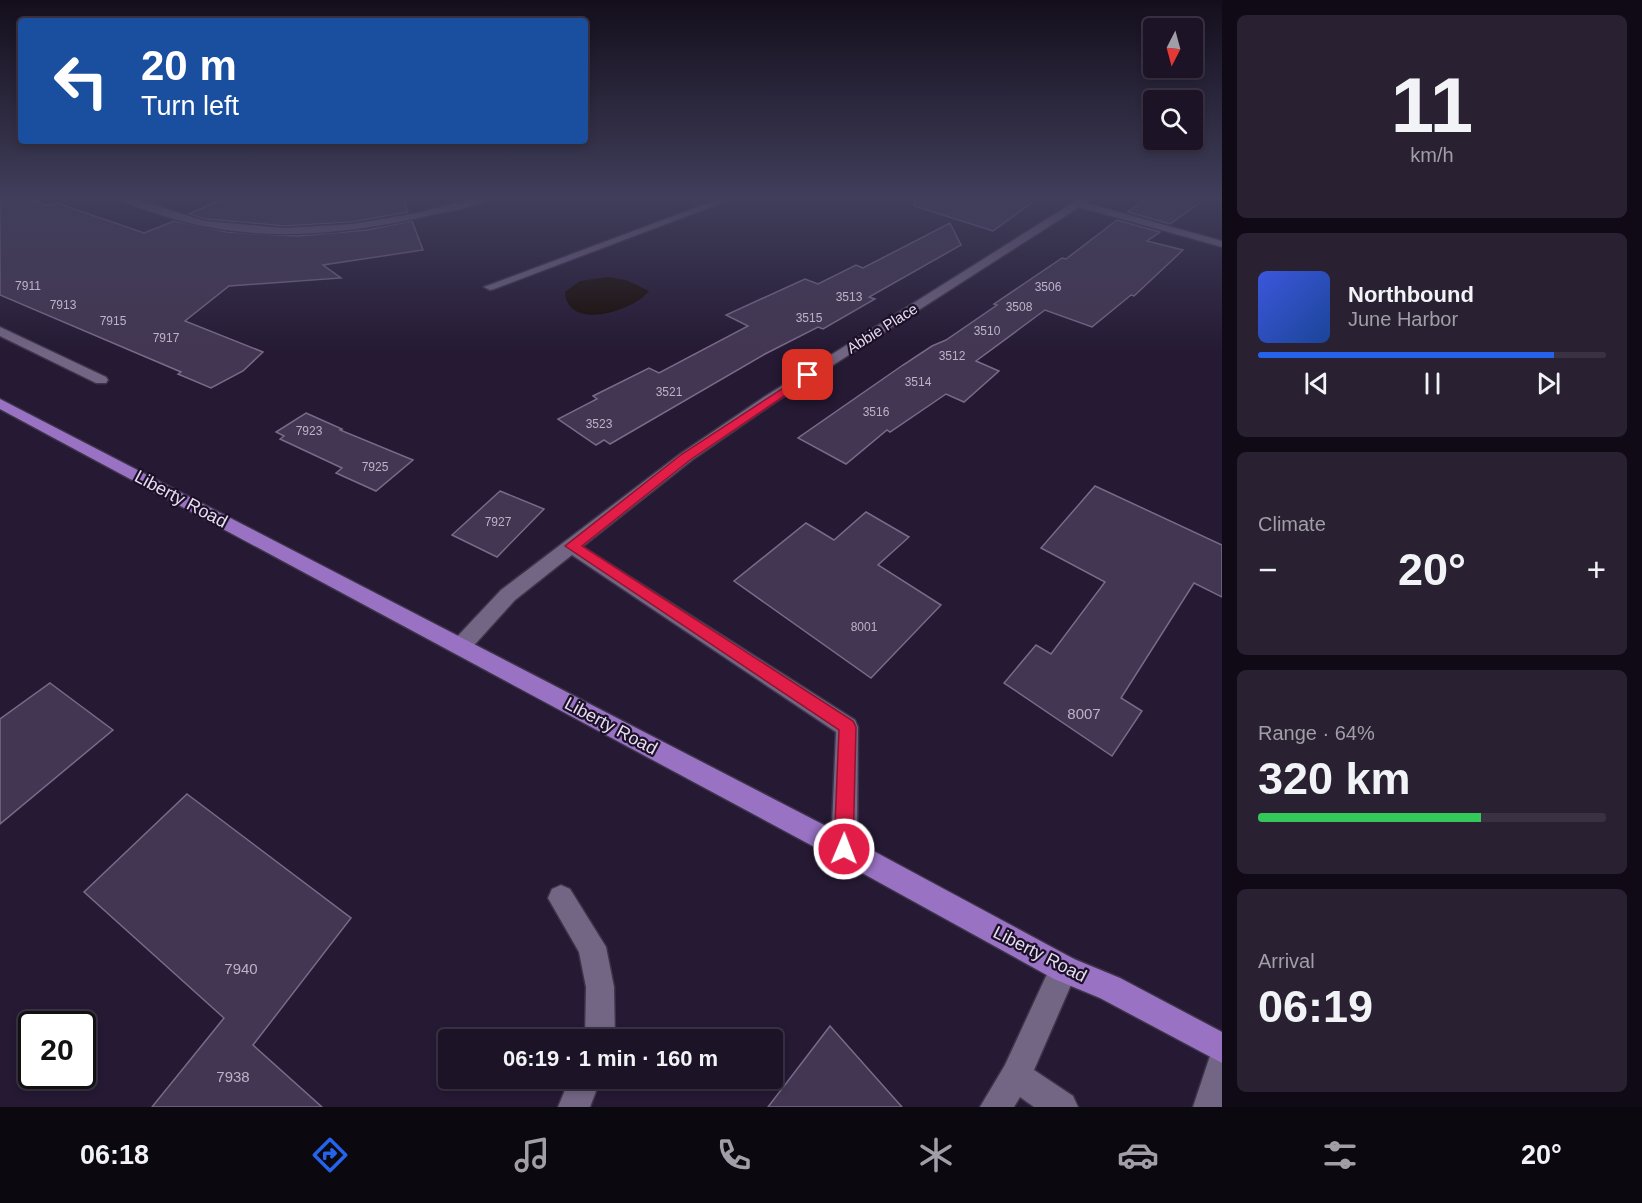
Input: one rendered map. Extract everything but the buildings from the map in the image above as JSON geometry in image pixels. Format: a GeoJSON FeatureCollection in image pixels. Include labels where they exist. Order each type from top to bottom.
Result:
{"type":"FeatureCollection","features":[{"type":"Feature","properties":{"kind":"main road","name":"Liberty Road"},"geometry":{"type":"LineString","coordinates":[[0,403],[844,849],[1064,969],[1110,988],[1222,1048]]}},
{"type":"Feature","properties":{"kind":"street"},"geometry":{"type":"LineString","coordinates":[[490,287],[588,251]]}},
{"type":"Feature","properties":{"kind":"street","name":"Abbie Place"},"geometry":{"type":"LineString","coordinates":[[461,646],[508,596],[686,457],[769,400],[1005,251]]}},
{"type":"Feature","properties":{"kind":"street"},"geometry":{"type":"LineString","coordinates":[[0,331],[101,380]]}},
{"type":"Feature","properties":{"kind":"street"},"geometry":{"type":"LineString","coordinates":[[572,546],[847,727],[844,849]]}},
{"type":"Feature","properties":{"kind":"street"},"geometry":{"type":"LineString","coordinates":[[561,898],[592,947],[600,987],[600,1029]]}},
{"type":"Feature","properties":{"kind":"street"},"geometry":{"type":"LineString","coordinates":[[996,1107],[1016,1076],[1064,969]]}},
{"type":"Feature","properties":{"kind":"street"},"geometry":{"type":"LineString","coordinates":[[1209,1107],[1222,1064]]}},
{"type":"Feature","properties":{"kind":"street"},"geometry":{"type":"LineString","coordinates":[[1016,1076],[1062,1107]]}},
{"type":"Feature","properties":{"kind":"street"},"geometry":{"type":"LineString","coordinates":[[574,1107],[581,1089]]}},
{"type":"Feature","properties":{"kind":"shaded area"},"geometry":{"type":"Polygon","coordinates":[[[608,277],[626,280],[649,291],[630,305],[602,314],[589,315],[577,312],[569,304],[565,292],[580,281],[608,277]]]}},
{"type":"Feature","properties":{"kind":"route"},"geometry":{"type":"LineString","coordinates":[[808,375],[686,457],[572,546],[847,727],[844,849]]}}]}
